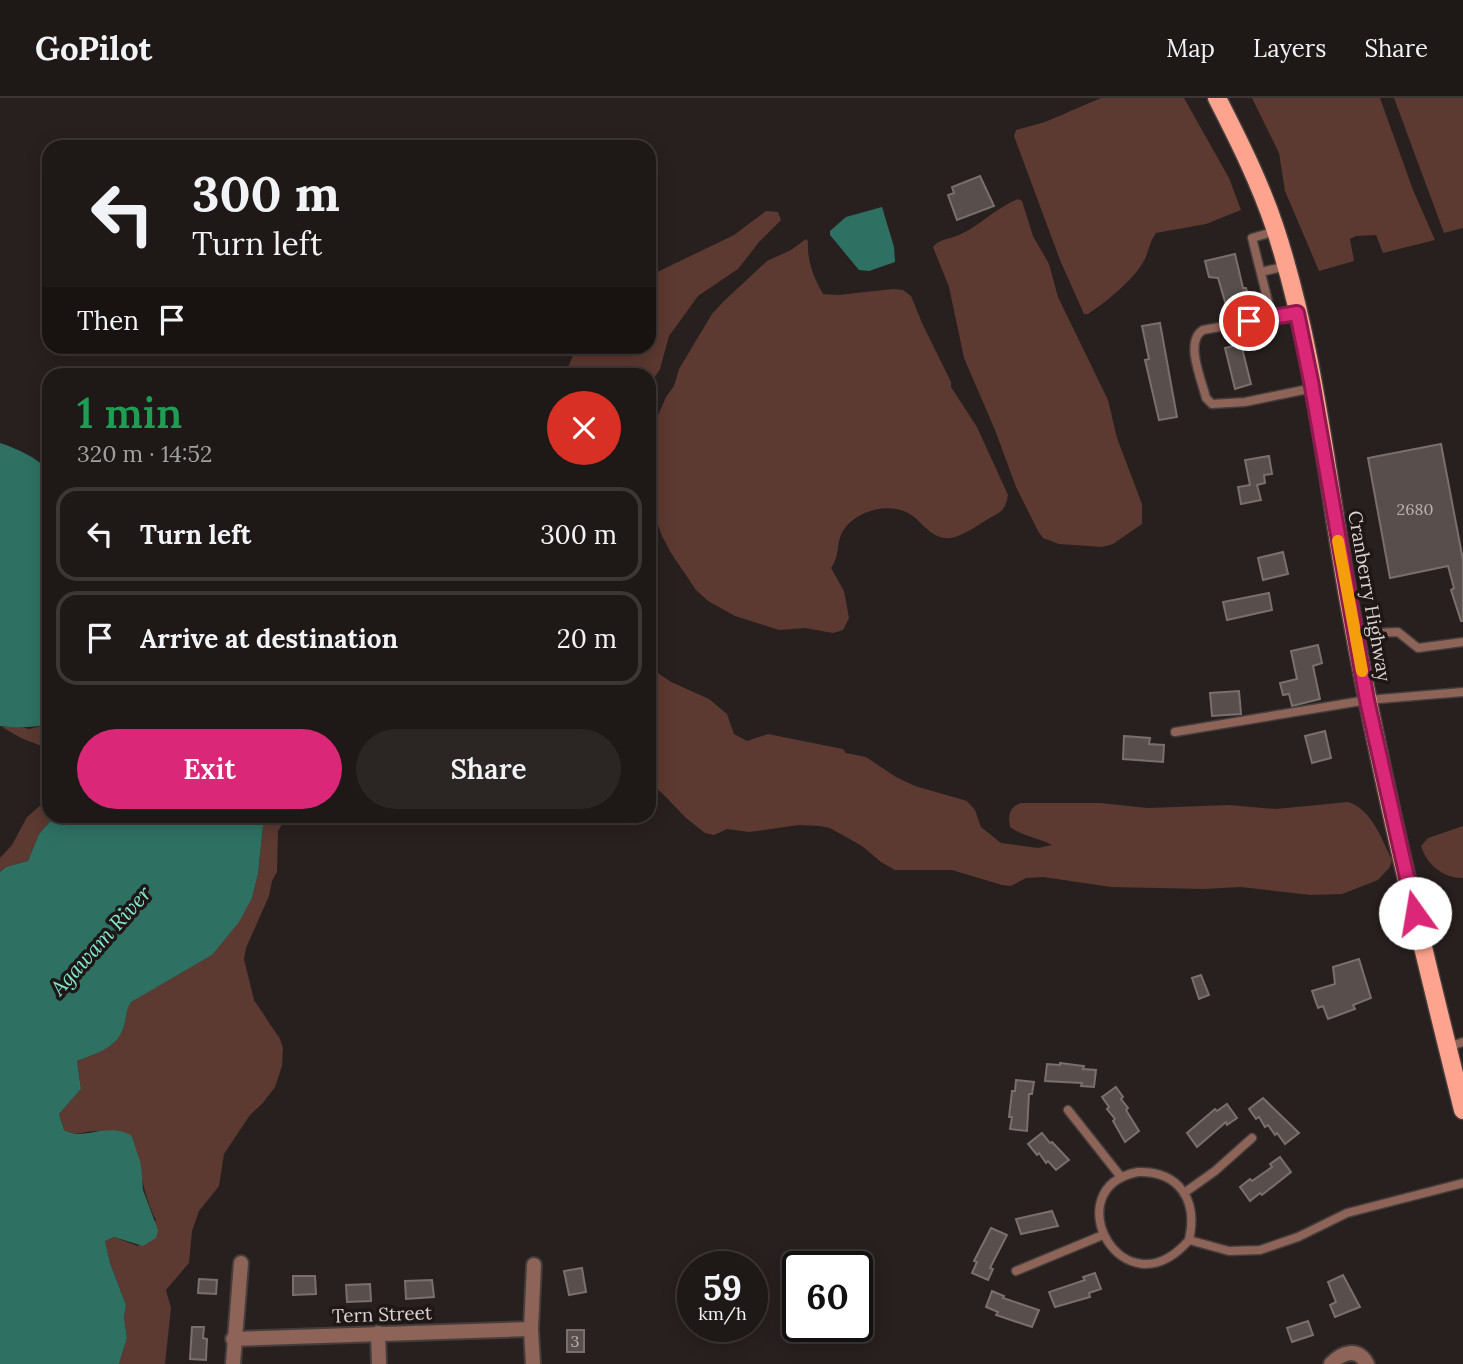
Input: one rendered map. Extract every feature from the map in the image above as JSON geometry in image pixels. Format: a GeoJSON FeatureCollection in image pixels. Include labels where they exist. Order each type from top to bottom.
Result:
{"type":"FeatureCollection","features":[{"type":"Feature","properties":{"kind":"main road","name":"Cranberry Highway"},"geometry":{"type":"LineString","coordinates":[[1217,98],[1252,168],[1287,266],[1312,388],[1367,700],[1455,1044],[1463,1110]]}},
{"type":"Feature","properties":{"kind":"street"},"geometry":{"type":"LineString","coordinates":[[233,1364],[241,1263]]}},
{"type":"Feature","properties":{"kind":"street"},"geometry":{"type":"LineString","coordinates":[[533,1364],[531,1329],[534,1265]]}},
{"type":"Feature","properties":{"kind":"street","name":"Tern Street"},"geometry":{"type":"LineString","coordinates":[[233,1339],[531,1329]]}},
{"type":"Feature","properties":{"kind":"street"},"geometry":{"type":"LineString","coordinates":[[378,1333],[379,1364]]}},
{"type":"Feature","properties":{"kind":"street"},"geometry":{"type":"LineString","coordinates":[[1331,1364],[1342,1355],[1353,1352],[1363,1357],[1367,1364]]}},
{"type":"Feature","properties":{"kind":"lane"},"geometry":{"type":"LineString","coordinates":[[1272,317],[1252,237],[1276,231]]}},
{"type":"Feature","properties":{"kind":"lane"},"geometry":{"type":"LineString","coordinates":[[1261,272],[1287,266]]}},
{"type":"Feature","properties":{"kind":"lane"},"geometry":{"type":"LineString","coordinates":[[1297,313],[1203,330],[1198,333],[1193,345],[1206,398],[1212,404],[1220,405],[1312,388]]}},
{"type":"Feature","properties":{"kind":"lane"},"geometry":{"type":"LineString","coordinates":[[1355,634],[1398,632],[1418,649],[1463,642]]}},
{"type":"Feature","properties":{"kind":"lane"},"geometry":{"type":"LineString","coordinates":[[1175,732],[1367,700],[1463,692]]}},
{"type":"Feature","properties":{"kind":"lane"},"geometry":{"type":"LineString","coordinates":[[1068,1110],[1121,1177]]}},
{"type":"Feature","properties":{"kind":"lane"},"geometry":{"type":"LineString","coordinates":[[1184,1193],[1215,1171],[1252,1138]]}},
{"type":"Feature","properties":{"kind":"lane"},"geometry":{"type":"LineString","coordinates":[[1138,1172],[1158,1173],[1171,1179],[1184,1193],[1191,1218],[1189,1240],[1163,1259],[1144,1264],[1132,1261],[1120,1256],[1108,1245],[1099,1217],[1100,1204],[1108,1188],[1121,1177],[1138,1172]]}},
{"type":"Feature","properties":{"kind":"lane"},"geometry":{"type":"LineString","coordinates":[[1189,1240],[1229,1251],[1260,1250],[1287,1242],[1348,1213],[1463,1183]]}},
{"type":"Feature","properties":{"kind":"lane"},"geometry":{"type":"LineString","coordinates":[[1016,1271],[1103,1235]]}},
{"type":"Feature","properties":{"kind":"shaded area"},"geometry":{"type":"Polygon","coordinates":[[[1101,98],[1184,98],[1229,178],[1241,210],[1206,224],[1156,233],[1140,267],[1120,290],[1088,314],[1084,314],[1060,260],[1014,136],[1016,130],[1045,122],[1101,98]]]}},
{"type":"Feature","properties":{"kind":"shaded area"},"geometry":{"type":"Polygon","coordinates":[[[1252,98],[1380,98],[1413,190],[1435,240],[1383,253],[1376,235],[1356,236],[1350,239],[1354,261],[1319,271],[1285,191],[1279,153],[1252,98]]]}},
{"type":"Feature","properties":{"kind":"shaded area"},"geometry":{"type":"Polygon","coordinates":[[[1394,98],[1463,98],[1463,228],[1444,233],[1394,98]]]}},
{"type":"Feature","properties":{"kind":"shaded area"},"geometry":{"type":"Polygon","coordinates":[[[1018,199],[1022,201],[1033,236],[1049,264],[1058,297],[1108,400],[1117,438],[1142,504],[1142,524],[1113,544],[1102,547],[1059,544],[1043,538],[1038,531],[1016,487],[964,358],[949,287],[933,247],[966,231],[1018,199]]]}},
{"type":"Feature","properties":{"kind":"shaded area"},"geometry":{"type":"Polygon","coordinates":[[[766,211],[778,212],[781,220],[738,269],[698,296],[669,336],[656,375],[656,368],[568,368],[574,354],[656,354],[656,273],[734,235],[766,211]]]}},
{"type":"Feature","properties":{"kind":"shaded area"},"geometry":{"type":"Polygon","coordinates":[[[806,239],[808,241],[811,268],[823,294],[893,289],[903,290],[911,296],[951,387],[977,427],[1008,495],[1000,512],[951,538],[935,535],[914,517],[892,508],[867,512],[853,520],[842,532],[837,556],[831,568],[844,591],[849,618],[843,630],[833,633],[805,628],[779,630],[735,616],[708,601],[696,590],[671,553],[656,519],[656,420],[674,386],[679,369],[712,314],[724,301],[767,261],[791,250],[806,239]]]}},
{"type":"Feature","properties":{"kind":"shaded area"},"geometry":{"type":"Polygon","coordinates":[[[656,672],[671,682],[709,699],[727,714],[734,734],[747,741],[768,734],[843,749],[846,753],[866,757],[915,786],[967,801],[975,810],[981,827],[1001,843],[1038,848],[1052,845],[1010,827],[1010,812],[1021,803],[1100,803],[1148,808],[1229,805],[1276,809],[1348,802],[1364,811],[1370,818],[1392,860],[1390,867],[1378,880],[1342,894],[1311,895],[1240,887],[1111,887],[1043,877],[1026,878],[1011,886],[952,870],[895,870],[862,846],[830,828],[820,826],[799,825],[749,832],[727,829],[714,835],[705,833],[656,789],[656,672]]]}},
{"type":"Feature","properties":{"kind":"shaded area"},"geometry":{"type":"Polygon","coordinates":[[[15,725],[29,729],[42,726],[42,746],[2,727],[15,725]]]}},
{"type":"Feature","properties":{"kind":"shaded area"},"geometry":{"type":"Polygon","coordinates":[[[42,804],[42,823],[49,823],[39,834],[28,861],[6,867],[0,872],[0,858],[12,845],[27,817],[42,804]]]}},
{"type":"Feature","properties":{"kind":"shaded area"},"geometry":{"type":"Polygon","coordinates":[[[263,823],[283,823],[278,831],[277,872],[244,959],[254,1000],[280,1039],[283,1048],[282,1066],[275,1087],[250,1115],[224,1154],[219,1186],[199,1211],[192,1231],[189,1263],[166,1290],[171,1308],[165,1364],[119,1364],[127,1338],[124,1317],[126,1305],[110,1263],[105,1241],[114,1237],[138,1246],[156,1220],[145,1190],[132,1136],[102,1131],[77,1134],[69,1132],[64,1130],[59,1114],[81,1089],[77,1061],[104,1050],[120,1036],[131,1001],[212,955],[252,898],[258,874],[263,823]]]}},
{"type":"Feature","properties":{"kind":"shaded area"},"geometry":{"type":"Polygon","coordinates":[[[1463,826],[1463,878],[1449,876],[1437,869],[1427,859],[1421,846],[1428,838],[1463,826]]]}},
{"type":"Feature","properties":{"kind":"water"},"geometry":{"type":"Polygon","coordinates":[[[882,207],[894,247],[895,262],[869,271],[859,270],[830,235],[830,231],[846,217],[882,207]]]}},
{"type":"Feature","properties":{"kind":"water"},"geometry":{"type":"Polygon","coordinates":[[[0,443],[42,464],[42,725],[0,726],[0,443]]]}},
{"type":"Feature","properties":{"kind":"water","name":"Agawam River"},"geometry":{"type":"Polygon","coordinates":[[[49,823],[263,823],[258,874],[252,898],[239,922],[212,955],[131,1002],[120,1036],[104,1050],[77,1061],[81,1089],[59,1114],[64,1130],[71,1133],[114,1130],[132,1136],[141,1165],[143,1190],[158,1230],[156,1238],[143,1246],[114,1237],[105,1241],[110,1263],[126,1305],[124,1317],[127,1338],[119,1364],[0,1364],[0,872],[6,867],[28,861],[39,834],[49,823]]]}},
{"type":"Feature","properties":{"kind":"building"},"geometry":{"type":"Polygon","coordinates":[[[980,176],[994,206],[957,220],[948,195],[954,193],[952,187],[980,176]]]}},
{"type":"Feature","properties":{"kind":"building"},"geometry":{"type":"Polygon","coordinates":[[[1235,254],[1243,288],[1246,288],[1252,308],[1229,315],[1218,278],[1209,277],[1205,261],[1235,254]]]}},
{"type":"Feature","properties":{"kind":"building"},"geometry":{"type":"Polygon","coordinates":[[[1160,323],[1177,417],[1159,420],[1145,360],[1149,359],[1142,326],[1160,323]]]}},
{"type":"Feature","properties":{"kind":"building"},"geometry":{"type":"Polygon","coordinates":[[[1241,344],[1251,384],[1235,389],[1225,348],[1241,344]]]}},
{"type":"Feature","properties":{"kind":"building"},"geometry":{"type":"Polygon","coordinates":[[[1441,444],[1463,560],[1463,621],[1451,590],[1454,588],[1448,566],[1390,578],[1368,458],[1441,444]]]}},
{"type":"Feature","properties":{"kind":"building"},"geometry":{"type":"Polygon","coordinates":[[[1269,456],[1272,474],[1264,475],[1265,483],[1257,485],[1261,500],[1241,504],[1238,487],[1250,485],[1245,460],[1269,456]]]}},
{"type":"Feature","properties":{"kind":"building"},"geometry":{"type":"Polygon","coordinates":[[[1283,552],[1288,574],[1263,580],[1258,558],[1283,552]]]}},
{"type":"Feature","properties":{"kind":"building"},"geometry":{"type":"Polygon","coordinates":[[[1269,593],[1272,610],[1227,620],[1223,602],[1269,593]]]}},
{"type":"Feature","properties":{"kind":"building"},"geometry":{"type":"Polygon","coordinates":[[[1318,645],[1322,663],[1313,666],[1320,699],[1292,706],[1289,694],[1283,695],[1280,683],[1297,679],[1291,651],[1318,645]]]}},
{"type":"Feature","properties":{"kind":"building"},"geometry":{"type":"Polygon","coordinates":[[[1239,691],[1241,714],[1212,716],[1210,693],[1239,691]]]}},
{"type":"Feature","properties":{"kind":"building"},"geometry":{"type":"Polygon","coordinates":[[[1325,731],[1331,758],[1312,763],[1305,736],[1325,731]]]}},
{"type":"Feature","properties":{"kind":"building"},"geometry":{"type":"Polygon","coordinates":[[[1124,736],[1150,738],[1149,744],[1164,745],[1163,762],[1123,759],[1124,736]]]}},
{"type":"Feature","properties":{"kind":"building"},"geometry":{"type":"Polygon","coordinates":[[[1359,959],[1371,998],[1353,1005],[1355,1009],[1328,1019],[1323,1006],[1318,1008],[1312,991],[1335,984],[1333,967],[1359,959]]]}},
{"type":"Feature","properties":{"kind":"building"},"geometry":{"type":"Polygon","coordinates":[[[1201,975],[1209,995],[1199,999],[1192,978],[1201,975]]]}},
{"type":"Feature","properties":{"kind":"building"},"geometry":{"type":"Polygon","coordinates":[[[1060,1063],[1096,1070],[1094,1087],[1081,1086],[1082,1083],[1045,1081],[1047,1064],[1060,1063]]]}},
{"type":"Feature","properties":{"kind":"building"},"geometry":{"type":"Polygon","coordinates":[[[1016,1080],[1034,1082],[1032,1094],[1029,1094],[1027,1131],[1010,1129],[1012,1091],[1015,1091],[1016,1080]]]}},
{"type":"Feature","properties":{"kind":"building"},"geometry":{"type":"Polygon","coordinates":[[[1116,1087],[1139,1131],[1125,1142],[1102,1097],[1116,1087]]]}},
{"type":"Feature","properties":{"kind":"building"},"geometry":{"type":"Polygon","coordinates":[[[1263,1098],[1299,1133],[1285,1144],[1277,1133],[1275,1135],[1268,1125],[1265,1127],[1259,1117],[1256,1119],[1249,1109],[1263,1098]]]}},
{"type":"Feature","properties":{"kind":"building"},"geometry":{"type":"Polygon","coordinates":[[[1227,1104],[1237,1118],[1227,1125],[1226,1122],[1197,1147],[1187,1133],[1215,1109],[1217,1111],[1227,1104]]]}},
{"type":"Feature","properties":{"kind":"building"},"geometry":{"type":"Polygon","coordinates":[[[1042,1133],[1069,1160],[1056,1170],[1028,1144],[1042,1133]]]}},
{"type":"Feature","properties":{"kind":"building"},"geometry":{"type":"Polygon","coordinates":[[[1280,1157],[1291,1172],[1250,1201],[1240,1187],[1272,1167],[1270,1164],[1280,1157]]]}},
{"type":"Feature","properties":{"kind":"building"},"geometry":{"type":"Polygon","coordinates":[[[1052,1211],[1058,1226],[1021,1234],[1016,1219],[1052,1211]]]}},
{"type":"Feature","properties":{"kind":"building"},"geometry":{"type":"Polygon","coordinates":[[[991,1228],[1007,1235],[990,1268],[993,1269],[988,1280],[972,1273],[977,1262],[974,1261],[991,1228]]]}},
{"type":"Feature","properties":{"kind":"building"},"geometry":{"type":"Polygon","coordinates":[[[582,1268],[586,1292],[569,1295],[564,1271],[582,1268]]]}},
{"type":"Feature","properties":{"kind":"building"},"geometry":{"type":"Polygon","coordinates":[[[1095,1273],[1101,1289],[1089,1293],[1090,1297],[1055,1307],[1049,1292],[1085,1280],[1083,1277],[1095,1273]]]}},
{"type":"Feature","properties":{"kind":"building"},"geometry":{"type":"Polygon","coordinates":[[[1343,1275],[1360,1307],[1335,1317],[1330,1305],[1336,1302],[1328,1282],[1343,1275]]]}},
{"type":"Feature","properties":{"kind":"building"},"geometry":{"type":"Polygon","coordinates":[[[293,1276],[315,1276],[316,1294],[293,1295],[293,1276]]]}},
{"type":"Feature","properties":{"kind":"building"},"geometry":{"type":"Polygon","coordinates":[[[199,1279],[217,1280],[216,1294],[198,1293],[199,1279]]]}},
{"type":"Feature","properties":{"kind":"building"},"geometry":{"type":"Polygon","coordinates":[[[432,1280],[434,1297],[406,1299],[405,1281],[432,1280]]]}},
{"type":"Feature","properties":{"kind":"building"},"geometry":{"type":"Polygon","coordinates":[[[370,1284],[371,1301],[347,1302],[346,1285],[370,1284]]]}},
{"type":"Feature","properties":{"kind":"building"},"geometry":{"type":"Polygon","coordinates":[[[992,1291],[1004,1296],[1003,1298],[1039,1310],[1032,1327],[996,1315],[998,1312],[986,1307],[992,1291]]]}},
{"type":"Feature","properties":{"kind":"building"},"geometry":{"type":"Polygon","coordinates":[[[1308,1321],[1313,1335],[1292,1342],[1287,1328],[1308,1321]]]}},
{"type":"Feature","properties":{"kind":"building"},"geometry":{"type":"Polygon","coordinates":[[[192,1327],[204,1327],[203,1338],[207,1339],[206,1360],[190,1359],[192,1327]]]}},
{"type":"Feature","properties":{"kind":"building"},"geometry":{"type":"Polygon","coordinates":[[[567,1330],[584,1330],[584,1352],[567,1352],[567,1330]]]}},
{"type":"Feature","properties":{"kind":"slow traffic"},"geometry":{"type":"LineString","coordinates":[[1338,541],[1362,671]]}},
{"type":"Feature","properties":{"kind":"route"},"geometry":{"type":"LineString","coordinates":[[1249,321],[1297,313],[1367,700],[1415,913]]}}]}
